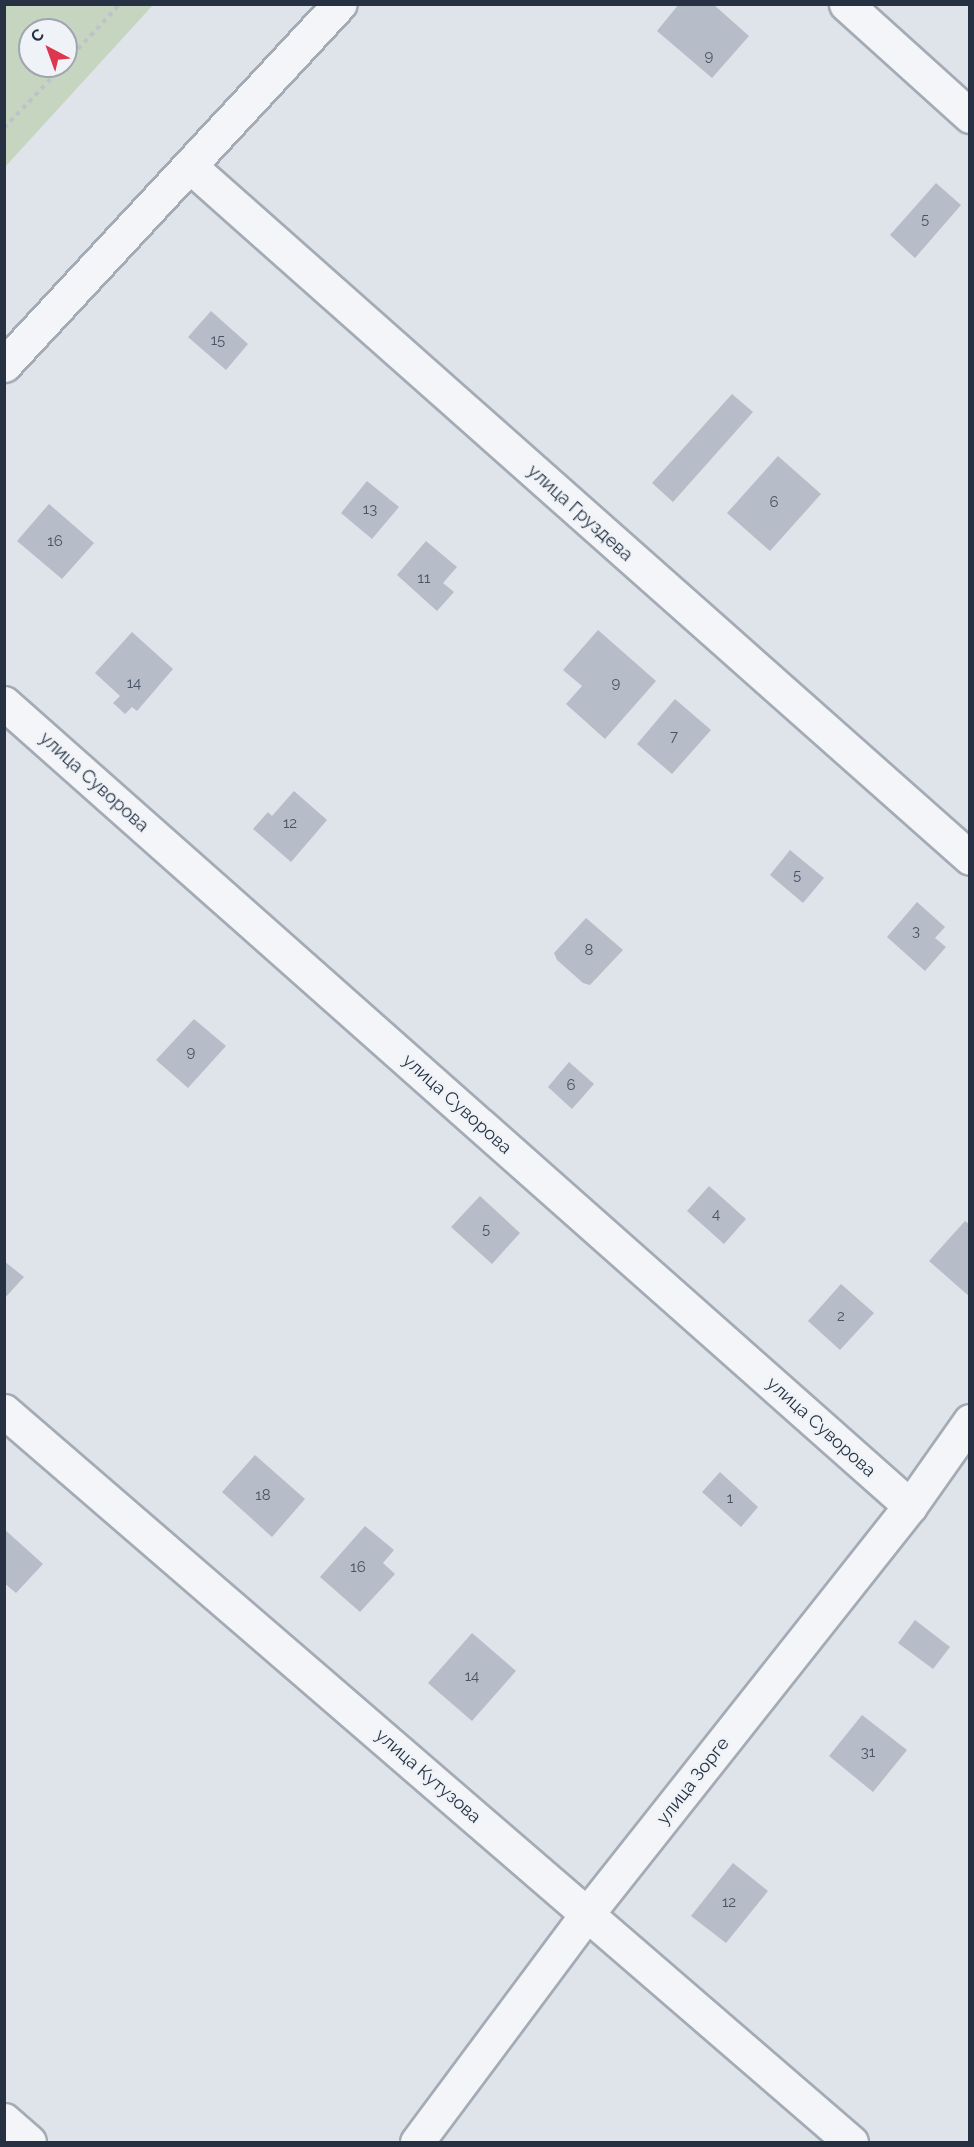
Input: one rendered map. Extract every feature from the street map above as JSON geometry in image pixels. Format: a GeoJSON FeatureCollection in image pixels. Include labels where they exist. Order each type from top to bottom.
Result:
{"type":"FeatureCollection","features":[{"type":"Feature","properties":{"kind":"street"},"geometry":{"type":"LineString","coordinates":[[4,365],[191,167],[340,4]]}},
{"type":"Feature","properties":{"kind":"street"},"geometry":{"type":"LineString","coordinates":[[846,4],[969,116]]}},
{"type":"Feature","properties":{"kind":"street","name":"улица Груздева"},"geometry":{"type":"LineString","coordinates":[[191,167],[969,858]]}},
{"type":"Feature","properties":{"kind":"street","name":"улица Суворова"},"geometry":{"type":"LineString","coordinates":[[4,703],[910,1506]]}},
{"type":"Feature","properties":{"kind":"street","name":"улица Кутузова"},"geometry":{"type":"LineString","coordinates":[[4,1411],[851,2142]]}},
{"type":"Feature","properties":{"kind":"street","name":"улица Зорге"},"geometry":{"type":"LineString","coordinates":[[417,2142],[587,1914],[910,1506],[969,1420]]}},
{"type":"Feature","properties":{"kind":"street"},"geometry":{"type":"LineString","coordinates":[[4,2120],[28,2142]]}},
{"type":"Feature","properties":{"kind":"path"},"geometry":{"type":"LineString","coordinates":[[78,50],[120,4]]}},
{"type":"Feature","properties":{"kind":"path"},"geometry":{"type":"LineString","coordinates":[[4,128],[52,78]]}},
{"type":"Feature","properties":{"kind":"green space"},"geometry":{"type":"Polygon","coordinates":[[[4,5],[153,5],[5,167],[4,5]]]}},
{"type":"Feature","properties":{"kind":"building"},"geometry":{"type":"Polygon","coordinates":[[[679,4],[713,4],[749,36],[712,78],[657,31],[679,4]]]}},
{"type":"Feature","properties":{"kind":"building"},"geometry":{"type":"Polygon","coordinates":[[[936,183],[961,205],[915,258],[890,235],[936,183]]]}},
{"type":"Feature","properties":{"kind":"building"},"geometry":{"type":"Polygon","coordinates":[[[211,311],[248,344],[226,370],[188,337],[211,311]]]}},
{"type":"Feature","properties":{"kind":"building"},"geometry":{"type":"Polygon","coordinates":[[[732,394],[753,412],[673,502],[652,483],[732,394]]]}},
{"type":"Feature","properties":{"kind":"building"},"geometry":{"type":"Polygon","coordinates":[[[778,456],[821,494],[770,551],[727,513],[778,456]]]}},
{"type":"Feature","properties":{"kind":"building"},"geometry":{"type":"Polygon","coordinates":[[[367,481],[399,507],[372,539],[341,513],[367,481]]]}},
{"type":"Feature","properties":{"kind":"building"},"geometry":{"type":"Polygon","coordinates":[[[49,504],[94,543],[62,579],[17,541],[49,504]]]}},
{"type":"Feature","properties":{"kind":"building"},"geometry":{"type":"Polygon","coordinates":[[[426,541],[457,567],[443,583],[454,592],[437,611],[397,575],[426,541]]]}},
{"type":"Feature","properties":{"kind":"building"},"geometry":{"type":"Polygon","coordinates":[[[598,630],[656,681],[605,739],[566,704],[582,686],[563,670],[598,630]]]}},
{"type":"Feature","properties":{"kind":"building"},"geometry":{"type":"Polygon","coordinates":[[[132,632],[173,669],[137,711],[132,707],[125,714],[113,703],[120,696],[95,673],[132,632]]]}},
{"type":"Feature","properties":{"kind":"building"},"geometry":{"type":"Polygon","coordinates":[[[675,699],[711,730],[672,774],[637,744],[675,699]]]}},
{"type":"Feature","properties":{"kind":"building"},"geometry":{"type":"Polygon","coordinates":[[[294,791],[327,820],[291,862],[253,829],[268,812],[272,816],[294,791]]]}},
{"type":"Feature","properties":{"kind":"building"},"geometry":{"type":"Polygon","coordinates":[[[790,850],[824,878],[803,903],[770,875],[790,850]]]}},
{"type":"Feature","properties":{"kind":"building"},"geometry":{"type":"Polygon","coordinates":[[[917,902],[945,927],[935,938],[946,947],[925,971],[887,937],[917,902]]]}},
{"type":"Feature","properties":{"kind":"building"},"geometry":{"type":"Polygon","coordinates":[[[586,918],[623,950],[590,985],[583,983],[557,960],[554,953],[586,918]]]}},
{"type":"Feature","properties":{"kind":"building"},"geometry":{"type":"Polygon","coordinates":[[[194,1019],[226,1046],[188,1088],[156,1060],[194,1019]]]}},
{"type":"Feature","properties":{"kind":"building"},"geometry":{"type":"Polygon","coordinates":[[[569,1062],[594,1084],[572,1109],[548,1087],[569,1062]]]}},
{"type":"Feature","properties":{"kind":"building"},"geometry":{"type":"Polygon","coordinates":[[[709,1186],[746,1219],[724,1244],[687,1211],[709,1186]]]}},
{"type":"Feature","properties":{"kind":"building"},"geometry":{"type":"Polygon","coordinates":[[[480,1196],[520,1233],[492,1264],[451,1227],[480,1196]]]}},
{"type":"Feature","properties":{"kind":"building"},"geometry":{"type":"Polygon","coordinates":[[[965,1221],[970,1225],[970,1297],[929,1261],[965,1221]]]}},
{"type":"Feature","properties":{"kind":"building"},"geometry":{"type":"Polygon","coordinates":[[[4,1261],[24,1277],[4,1299],[4,1261]]]}},
{"type":"Feature","properties":{"kind":"building"},"geometry":{"type":"Polygon","coordinates":[[[841,1284],[874,1313],[840,1350],[808,1321],[841,1284]]]}},
{"type":"Feature","properties":{"kind":"building"},"geometry":{"type":"Polygon","coordinates":[[[255,1455],[305,1499],[272,1537],[222,1492],[255,1455]]]}},
{"type":"Feature","properties":{"kind":"building"},"geometry":{"type":"Polygon","coordinates":[[[720,1472],[758,1507],[741,1527],[702,1492],[720,1472]]]}},
{"type":"Feature","properties":{"kind":"building"},"geometry":{"type":"Polygon","coordinates":[[[365,1526],[394,1550],[383,1563],[395,1574],[360,1612],[320,1577],[365,1526]]]}},
{"type":"Feature","properties":{"kind":"building"},"geometry":{"type":"Polygon","coordinates":[[[4,1529],[43,1564],[16,1593],[4,1583],[4,1529]]]}},
{"type":"Feature","properties":{"kind":"building"},"geometry":{"type":"Polygon","coordinates":[[[915,1620],[950,1647],[933,1669],[898,1643],[915,1620]]]}},
{"type":"Feature","properties":{"kind":"building"},"geometry":{"type":"Polygon","coordinates":[[[472,1633],[516,1671],[472,1721],[428,1683],[472,1633]]]}},
{"type":"Feature","properties":{"kind":"building"},"geometry":{"type":"Polygon","coordinates":[[[862,1715],[907,1750],[873,1792],[829,1756],[862,1715]]]}},
{"type":"Feature","properties":{"kind":"building"},"geometry":{"type":"Polygon","coordinates":[[[733,1863],[768,1891],[726,1943],[691,1916],[733,1863]]]}}]}
